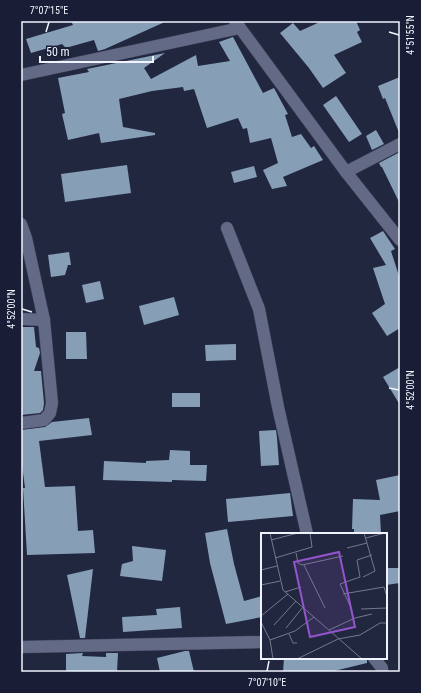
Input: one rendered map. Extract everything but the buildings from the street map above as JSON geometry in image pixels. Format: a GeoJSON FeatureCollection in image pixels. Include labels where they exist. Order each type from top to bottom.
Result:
{"type":"FeatureCollection","features":[{"type":"Feature","properties":{"kind":"street"},"geometry":{"type":"LineString","coordinates":[[21,75],[238,24],[346,172],[400,240]]}},
{"type":"Feature","properties":{"kind":"street"},"geometry":{"type":"LineString","coordinates":[[346,172],[400,144]]}},
{"type":"Feature","properties":{"kind":"street"},"geometry":{"type":"LineString","coordinates":[[21,224],[44,320],[52,403],[50,413],[44,420],[21,423]]}},
{"type":"Feature","properties":{"kind":"street"},"geometry":{"type":"LineString","coordinates":[[227,228],[260,309],[278,407],[307,533]]}},
{"type":"Feature","properties":{"kind":"street"},"geometry":{"type":"LineString","coordinates":[[21,319],[44,320]]}},
{"type":"Feature","properties":{"kind":"street"},"geometry":{"type":"LineString","coordinates":[[21,647],[261,642]]}},
{"type":"Feature","properties":{"kind":"street"},"geometry":{"type":"LineString","coordinates":[[375,659],[382,668],[382,672]]}}]}
